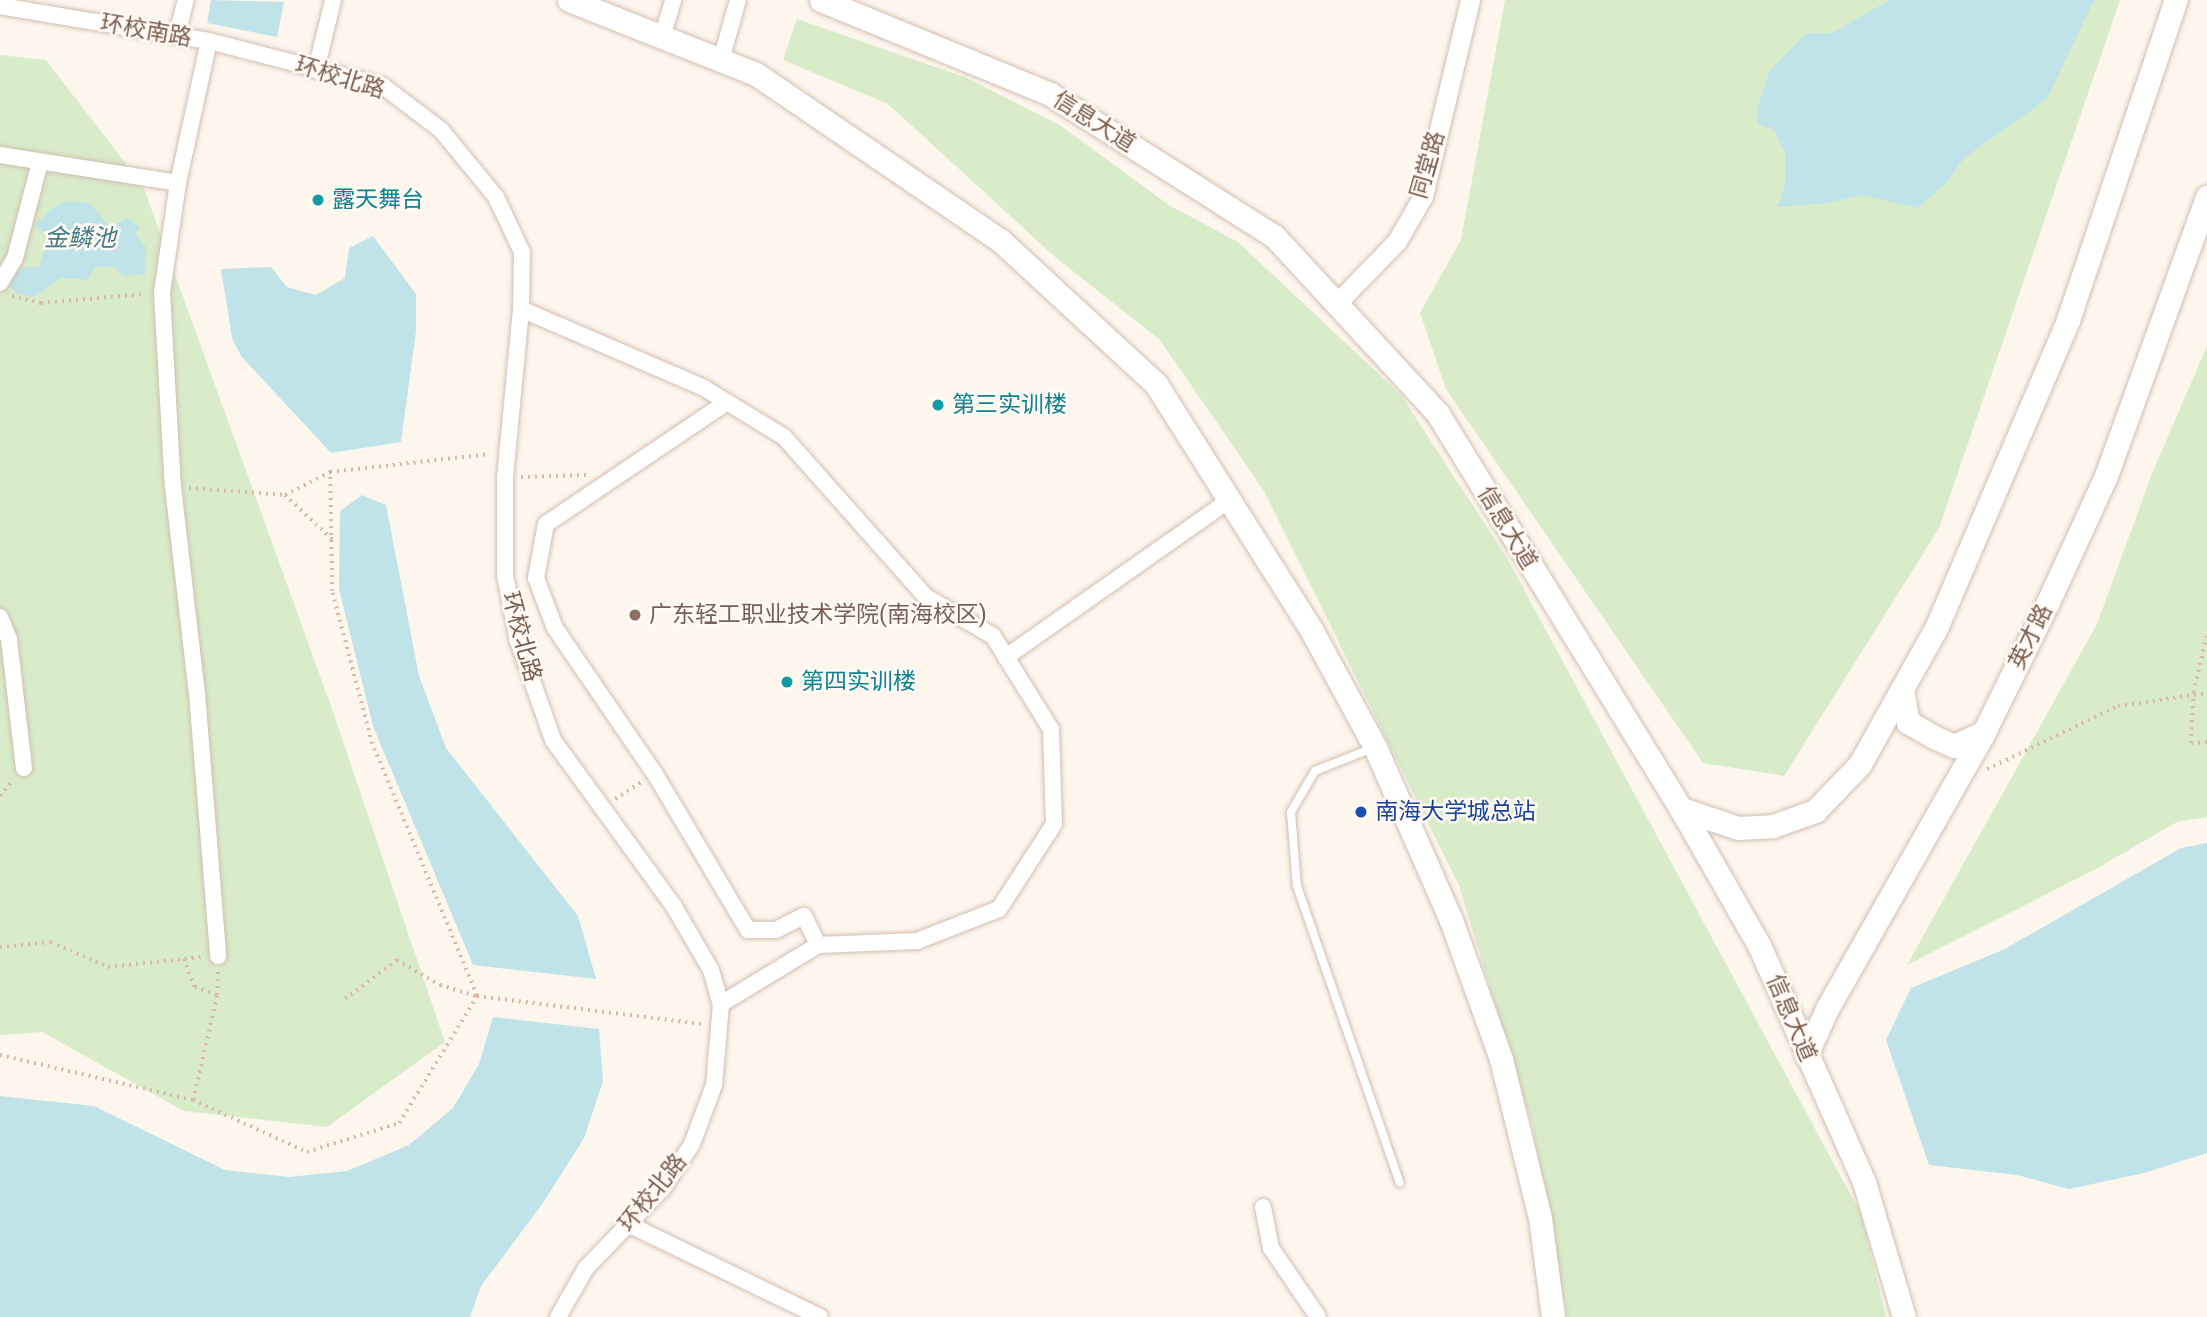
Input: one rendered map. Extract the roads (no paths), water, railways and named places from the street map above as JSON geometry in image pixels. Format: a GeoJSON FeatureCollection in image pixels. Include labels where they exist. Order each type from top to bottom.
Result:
{"type":"FeatureCollection","features":[{"type":"Feature","properties":{"kind":"main road"},"geometry":{"type":"LineString","coordinates":[[569,0],[756,74],[1002,241],[1157,384],[1312,631],[1375,747],[1451,920],[1500,1059],[1540,1218],[1553,1317]]}},
{"type":"Feature","properties":{"kind":"main road","name":"信息大道"},"geometry":{"type":"LineString","coordinates":[[821,0],[1050,94],[1274,236],[1438,414],[1681,809],[1759,945],[1864,1182],[1904,1317]]}},
{"type":"Feature","properties":{"kind":"main road"},"geometry":{"type":"LineString","coordinates":[[1681,809],[1738,828],[1773,826],[1815,811],[1860,764],[1937,626],[2068,320],[2176,0]]}},
{"type":"Feature","properties":{"kind":"main road","name":"英才路"},"geometry":{"type":"LineString","coordinates":[[1807,1055],[1828,1007],[1984,732],[2106,476],[2207,197]]}},
{"type":"Feature","properties":{"kind":"main road"},"geometry":{"type":"LineString","coordinates":[[1902,689],[1908,722],[1936,738],[1954,746],[1984,732]]}},
{"type":"Feature","properties":{"kind":"street"},"geometry":{"type":"LineString","coordinates":[[177,35],[186,0]]}},
{"type":"Feature","properties":{"kind":"street"},"geometry":{"type":"LineString","coordinates":[[316,70],[332,0]]}},
{"type":"Feature","properties":{"kind":"street"},"geometry":{"type":"LineString","coordinates":[[662,37],[673,0]]}},
{"type":"Feature","properties":{"kind":"street"},"geometry":{"type":"LineString","coordinates":[[721,60],[738,0]]}},
{"type":"Feature","properties":{"kind":"street","name":"同堂路"},"geometry":{"type":"LineString","coordinates":[[1336,304],[1397,241],[1423,196],[1470,0]]}},
{"type":"Feature","properties":{"kind":"street","name":"环校南路"},"geometry":{"type":"LineString","coordinates":[[0,6],[209,41]]}},
{"type":"Feature","properties":{"kind":"street"},"geometry":{"type":"LineString","coordinates":[[209,41],[178,183],[162,293],[173,487],[197,694],[218,956]]}},
{"type":"Feature","properties":{"kind":"street","name":"环校北路"},"geometry":{"type":"LineString","coordinates":[[209,41],[383,86],[441,130],[496,197],[522,253],[522,309],[505,477],[505,575],[518,641],[554,740],[673,905],[710,970],[721,1004],[714,1085],[692,1144],[664,1187],[586,1268],[558,1317]]}},
{"type":"Feature","properties":{"kind":"street"},"geometry":{"type":"LineString","coordinates":[[0,155],[178,183]]}},
{"type":"Feature","properties":{"kind":"street"},"geometry":{"type":"LineString","coordinates":[[4,287],[15,258],[40,162]]}},
{"type":"Feature","properties":{"kind":"street"},"geometry":{"type":"LineString","coordinates":[[522,309],[727,402],[784,437],[926,597],[993,636],[1051,729],[1054,824],[999,909],[917,941],[818,945],[721,1004]]}},
{"type":"Feature","properties":{"kind":"street"},"geometry":{"type":"LineString","coordinates":[[727,402],[546,524],[536,578],[555,628],[655,774],[748,930],[776,930],[804,916],[818,945]]}},
{"type":"Feature","properties":{"kind":"street"},"geometry":{"type":"LineString","coordinates":[[1006,657],[1229,500]]}},
{"type":"Feature","properties":{"kind":"street"},"geometry":{"type":"LineString","coordinates":[[0,617],[9,639],[24,768]]}},
{"type":"Feature","properties":{"kind":"street"},"geometry":{"type":"LineString","coordinates":[[1263,1207],[1271,1248],[1318,1317]]}},
{"type":"Feature","properties":{"kind":"street"},"geometry":{"type":"LineString","coordinates":[[630,1225],[820,1317]]}},
{"type":"Feature","properties":{"kind":"lane"},"geometry":{"type":"LineString","coordinates":[[1375,747],[1315,771],[1291,812],[1297,886],[1400,1183]]}},
{"type":"Feature","properties":{"kind":"water"},"geometry":{"type":"Polygon","coordinates":[[[211,0],[284,2],[277,37],[207,23],[211,0]]]}},
{"type":"Feature","properties":{"kind":"water"},"geometry":{"type":"Polygon","coordinates":[[[1890,0],[2094,0],[2047,99],[1964,158],[1946,183],[1918,208],[1861,195],[1828,203],[1777,207],[1785,185],[1785,153],[1774,130],[1757,124],[1757,109],[1769,72],[1805,34],[1832,33],[1890,0]]]}},
{"type":"Feature","properties":{"kind":"water","name":"金鳞池"},"geometry":{"type":"Polygon","coordinates":[[[69,201],[91,204],[111,228],[127,217],[140,228],[135,234],[146,247],[145,274],[125,276],[112,267],[96,267],[87,280],[61,278],[34,297],[18,294],[11,287],[11,277],[23,267],[38,267],[50,235],[34,226],[52,208],[69,201]]]}},
{"type":"Feature","properties":{"kind":"water"},"geometry":{"type":"Polygon","coordinates":[[[373,236],[416,294],[416,331],[401,442],[331,453],[241,356],[232,338],[221,269],[271,267],[287,287],[316,295],[345,278],[349,248],[373,236]]]}},
{"type":"Feature","properties":{"kind":"water"},"geometry":{"type":"Polygon","coordinates":[[[362,495],[386,505],[419,676],[446,748],[578,916],[596,979],[473,965],[373,726],[339,589],[340,511],[362,495]]]}},
{"type":"Feature","properties":{"kind":"water"},"geometry":{"type":"Polygon","coordinates":[[[2207,843],[2207,1153],[2144,1173],[2069,1189],[2017,1175],[1929,1165],[1886,1040],[1911,988],[2005,949],[2181,848],[2207,843]]]}},
{"type":"Feature","properties":{"kind":"water"},"geometry":{"type":"Polygon","coordinates":[[[493,1017],[599,1029],[603,1081],[584,1138],[543,1203],[481,1286],[470,1317],[0,1317],[0,1096],[94,1106],[225,1170],[289,1177],[347,1171],[409,1145],[453,1108],[479,1064],[493,1017]]]}},
{"type":"Feature","properties":{"kind":"place","name":"露天舞台"},"geometry":{"type":"Point","coordinates":[318,200]}},
{"type":"Feature","properties":{"kind":"place","name":"第三实训楼"},"geometry":{"type":"Point","coordinates":[938,405]}},
{"type":"Feature","properties":{"kind":"place","name":"广东轻工职业技术学院(南海校区)"},"geometry":{"type":"Point","coordinates":[635,615]}},
{"type":"Feature","properties":{"kind":"place","name":"第四实训楼"},"geometry":{"type":"Point","coordinates":[787,682]}},
{"type":"Feature","properties":{"kind":"place","name":"南海大学城总站"},"geometry":{"type":"Point","coordinates":[1361,812]}}]}
